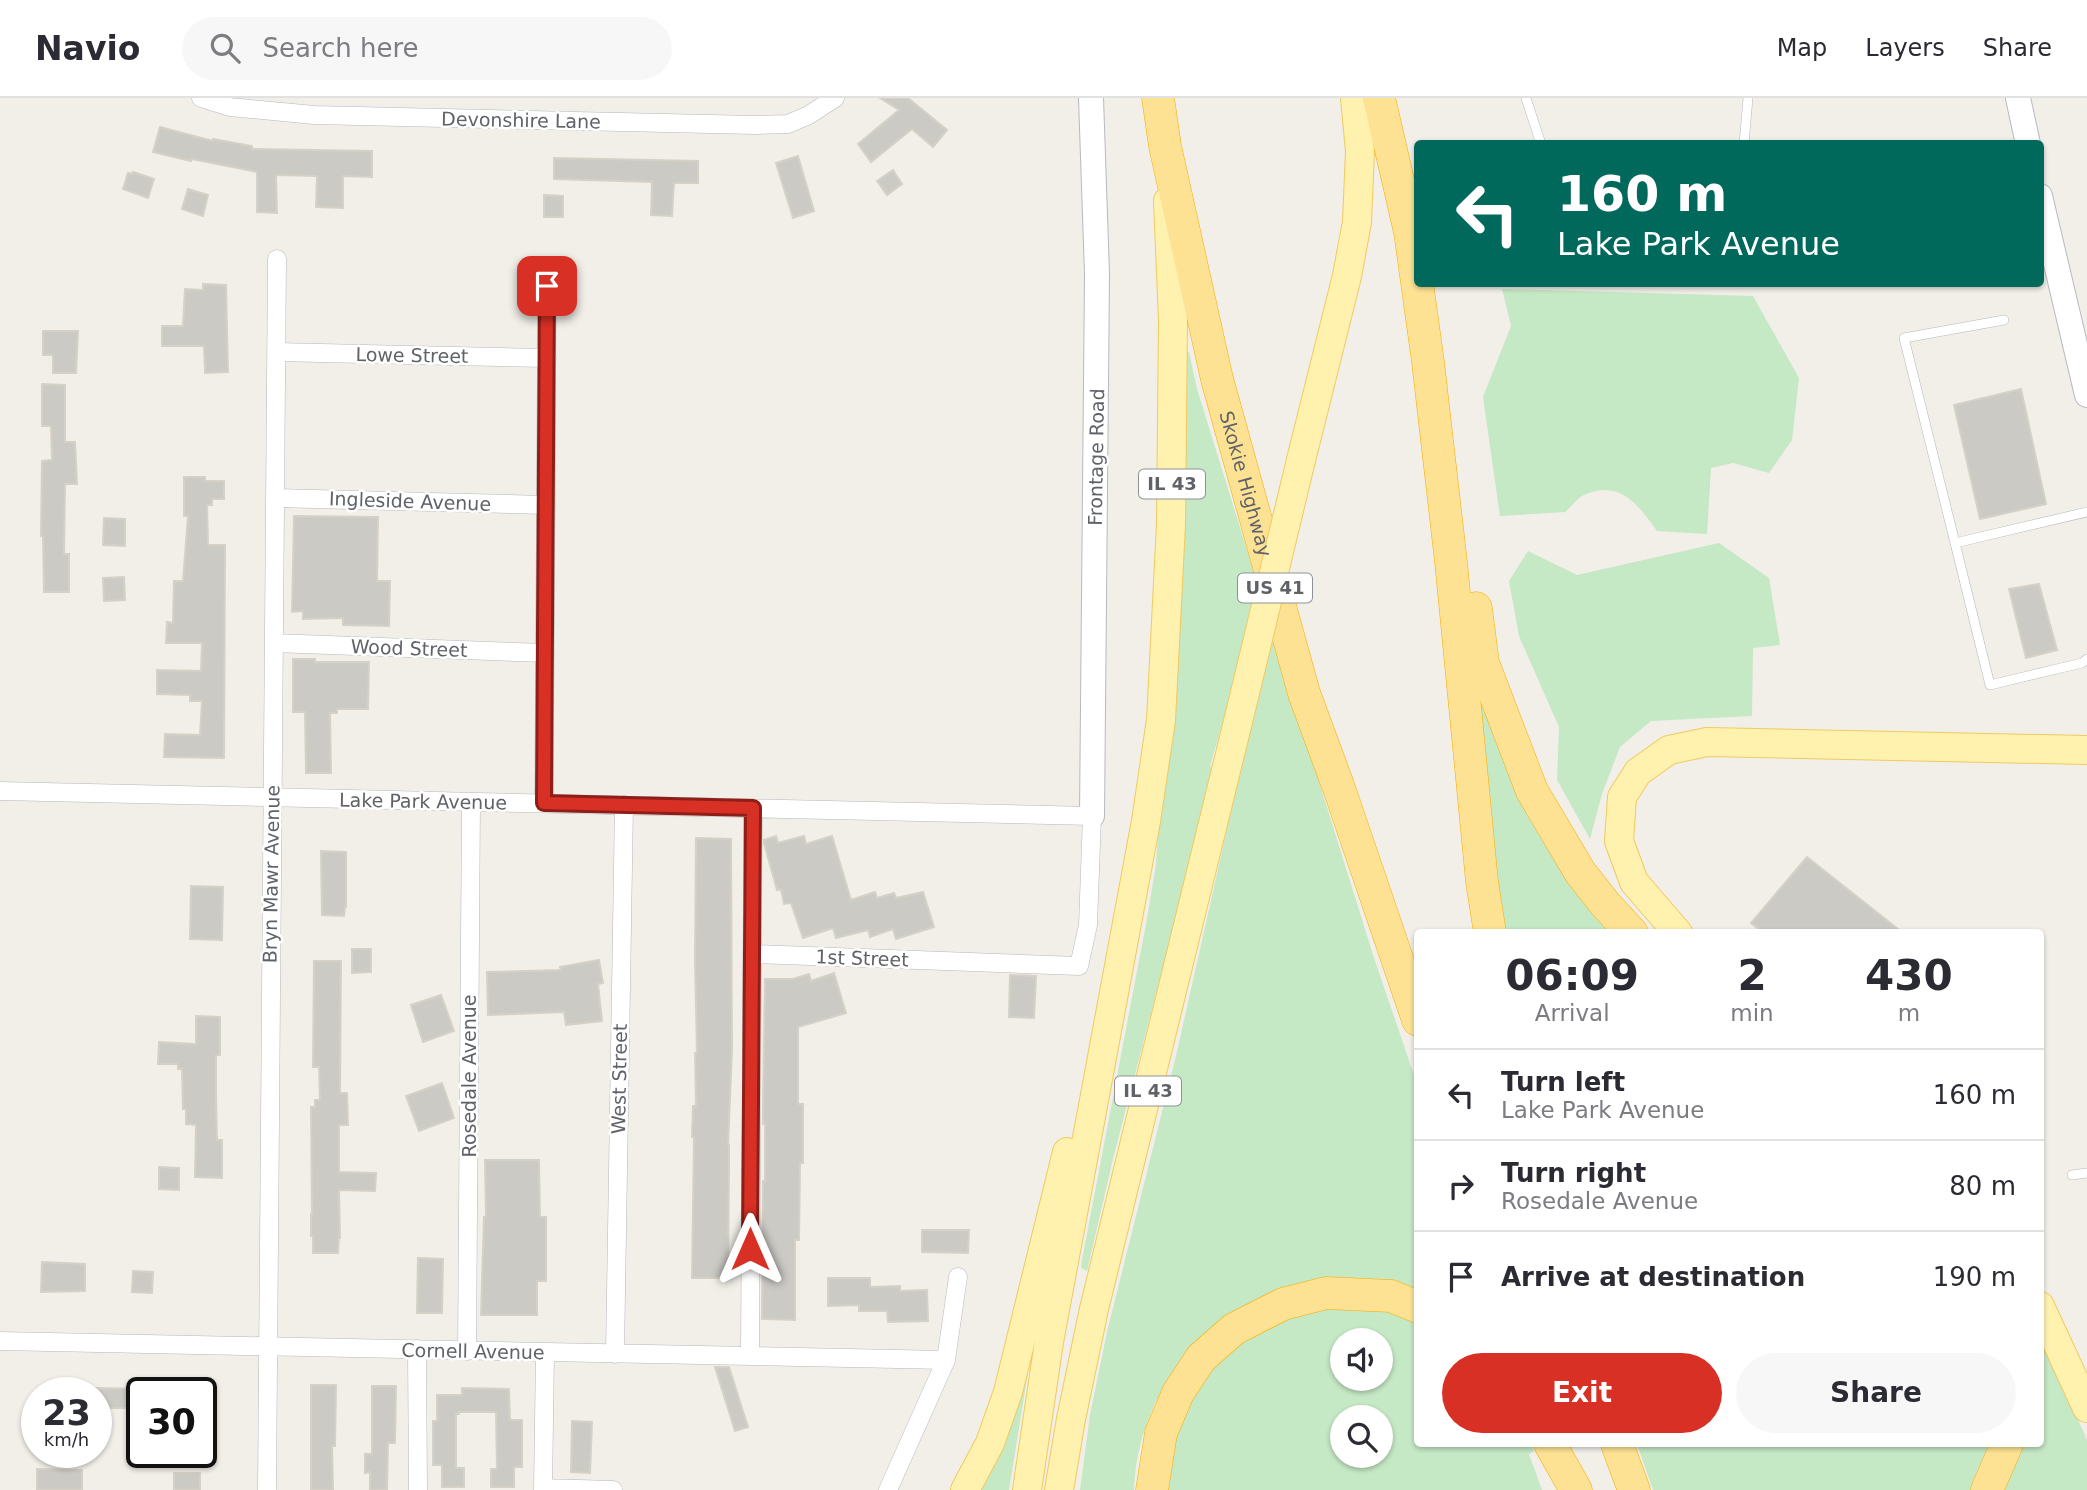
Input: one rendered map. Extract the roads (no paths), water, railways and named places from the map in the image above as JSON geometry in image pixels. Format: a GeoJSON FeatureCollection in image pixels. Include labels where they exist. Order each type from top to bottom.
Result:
{"type":"FeatureCollection","features":[{"type":"Feature","properties":{"kind":"highway","name":"Skokie Highway"},"geometry":{"type":"LineString","coordinates":[[1158,98],[1165,146],[1217,379],[1304,693],[1414,1008]]}},
{"type":"Feature","properties":{"kind":"highway"},"geometry":{"type":"LineString","coordinates":[[1379,98],[1414,248]]}},
{"type":"Feature","properties":{"kind":"highway"},"geometry":{"type":"LineString","coordinates":[[1410,232],[1414,262]]}},
{"type":"Feature","properties":{"kind":"highway"},"geometry":{"type":"LineString","coordinates":[[1417,287],[1451,562],[1482,882],[1489,929]]}},
{"type":"Feature","properties":{"kind":"highway"},"geometry":{"type":"LineString","coordinates":[[1424,287],[1444,372],[1483,663],[1532,791],[1580,872],[1628,929]]}},
{"type":"Feature","properties":{"kind":"highway"},"geometry":{"type":"LineString","coordinates":[[1152,1490],[1161,1433],[1178,1393],[1201,1358],[1234,1329],[1283,1304],[1326,1293],[1391,1296],[1414,1305]]}},
{"type":"Feature","properties":{"kind":"highway"},"geometry":{"type":"LineString","coordinates":[[1552,1447],[1576,1490]]}},
{"type":"Feature","properties":{"kind":"highway"},"geometry":{"type":"LineString","coordinates":[[1562,1447],[1576,1490]]}},
{"type":"Feature","properties":{"kind":"highway"},"geometry":{"type":"LineString","coordinates":[[1618,1447],[1634,1490]]}},
{"type":"Feature","properties":{"kind":"highway"},"geometry":{"type":"LineString","coordinates":[[1987,1490],[2006,1447]]}},
{"type":"Feature","properties":{"kind":"main road","name":"IL 43"},"geometry":{"type":"LineString","coordinates":[[1059,1490],[1094,1309],[1347,276],[1357,222],[1360,152],[1355,98]]}},
{"type":"Feature","properties":{"kind":"main road","name":"IL 43"},"geometry":{"type":"LineString","coordinates":[[1027,1490],[1049,1342],[1149,810],[1161,720],[1171,524],[1173,334],[1165,146]]}},
{"type":"Feature","properties":{"kind":"main road"},"geometry":{"type":"LineString","coordinates":[[1675,929],[1634,881],[1619,841],[1622,797],[1638,772],[1669,750],[1707,742],[2087,750]]}},
{"type":"Feature","properties":{"kind":"main road"},"geometry":{"type":"LineString","coordinates":[[965,1490],[990,1443],[1008,1392],[1083,1086],[1110,1020]]}},
{"type":"Feature","properties":{"kind":"main road"},"geometry":{"type":"LineString","coordinates":[[2044,1315],[2087,1408]]}},
{"type":"Feature","properties":{"kind":"street","name":"Devonshire Lane"},"geometry":{"type":"LineString","coordinates":[[201,98],[314,115],[755,125],[788,124],[809,115],[835,98]]}},
{"type":"Feature","properties":{"kind":"street","name":"Frontage Road"},"geometry":{"type":"LineString","coordinates":[[1091,98],[1097,274],[1092,816]]}},
{"type":"Feature","properties":{"kind":"street"},"geometry":{"type":"LineString","coordinates":[[2018,98],[2027,140]]}},
{"type":"Feature","properties":{"kind":"street"},"geometry":{"type":"LineString","coordinates":[[2044,213],[2087,395]]}},
{"type":"Feature","properties":{"kind":"street","name":"Bryn Mawr Avenue"},"geometry":{"type":"LineString","coordinates":[[267,1490],[277,259]]}},
{"type":"Feature","properties":{"kind":"street"},"geometry":{"type":"LineString","coordinates":[[544,803],[547,286]]}},
{"type":"Feature","properties":{"kind":"street","name":"Lowe Street"},"geometry":{"type":"LineString","coordinates":[[276,352],[547,358]]}},
{"type":"Feature","properties":{"kind":"street","name":"Ingleside Avenue"},"geometry":{"type":"LineString","coordinates":[[275,498],[546,505]]}},
{"type":"Feature","properties":{"kind":"street","name":"Wood Street"},"geometry":{"type":"LineString","coordinates":[[274,643],[545,653]]}},
{"type":"Feature","properties":{"kind":"street","name":"Lake Park Avenue"},"geometry":{"type":"LineString","coordinates":[[0,791],[1092,816]]}},
{"type":"Feature","properties":{"kind":"street","name":"Rosedale Avenue"},"geometry":{"type":"LineString","coordinates":[[467,1351],[471,802]]}},
{"type":"Feature","properties":{"kind":"street","name":"West Street"},"geometry":{"type":"LineString","coordinates":[[614,1354],[624,805]]}},
{"type":"Feature","properties":{"kind":"street"},"geometry":{"type":"LineString","coordinates":[[750,1356],[753,808]]}},
{"type":"Feature","properties":{"kind":"street","name":"1st Street"},"geometry":{"type":"LineString","coordinates":[[752,954],[1079,966],[1088,925],[1092,816]]}},
{"type":"Feature","properties":{"kind":"street"},"geometry":{"type":"LineString","coordinates":[[888,1490],[946,1360],[958,1277]]}},
{"type":"Feature","properties":{"kind":"street","name":"Cornell Avenue"},"geometry":{"type":"LineString","coordinates":[[0,1341],[946,1360]]}},
{"type":"Feature","properties":{"kind":"street"},"geometry":{"type":"LineString","coordinates":[[417,1349],[418,1490]]}},
{"type":"Feature","properties":{"kind":"street"},"geometry":{"type":"LineString","coordinates":[[545,1352],[543,1489],[613,1490]]}},
{"type":"Feature","properties":{"kind":"lane"},"geometry":{"type":"LineString","coordinates":[[1526,98],[1540,140]]}},
{"type":"Feature","properties":{"kind":"lane"},"geometry":{"type":"LineString","coordinates":[[1744,140],[1748,98]]}},
{"type":"Feature","properties":{"kind":"lane"},"geometry":{"type":"LineString","coordinates":[[2004,320],[1904,338],[1990,685],[2082,663],[2087,659]]}},
{"type":"Feature","properties":{"kind":"lane"},"geometry":{"type":"LineString","coordinates":[[1955,543],[2087,512]]}},
{"type":"Feature","properties":{"kind":"lane"},"geometry":{"type":"LineString","coordinates":[[2072,1175],[2087,1172]]}}]}
